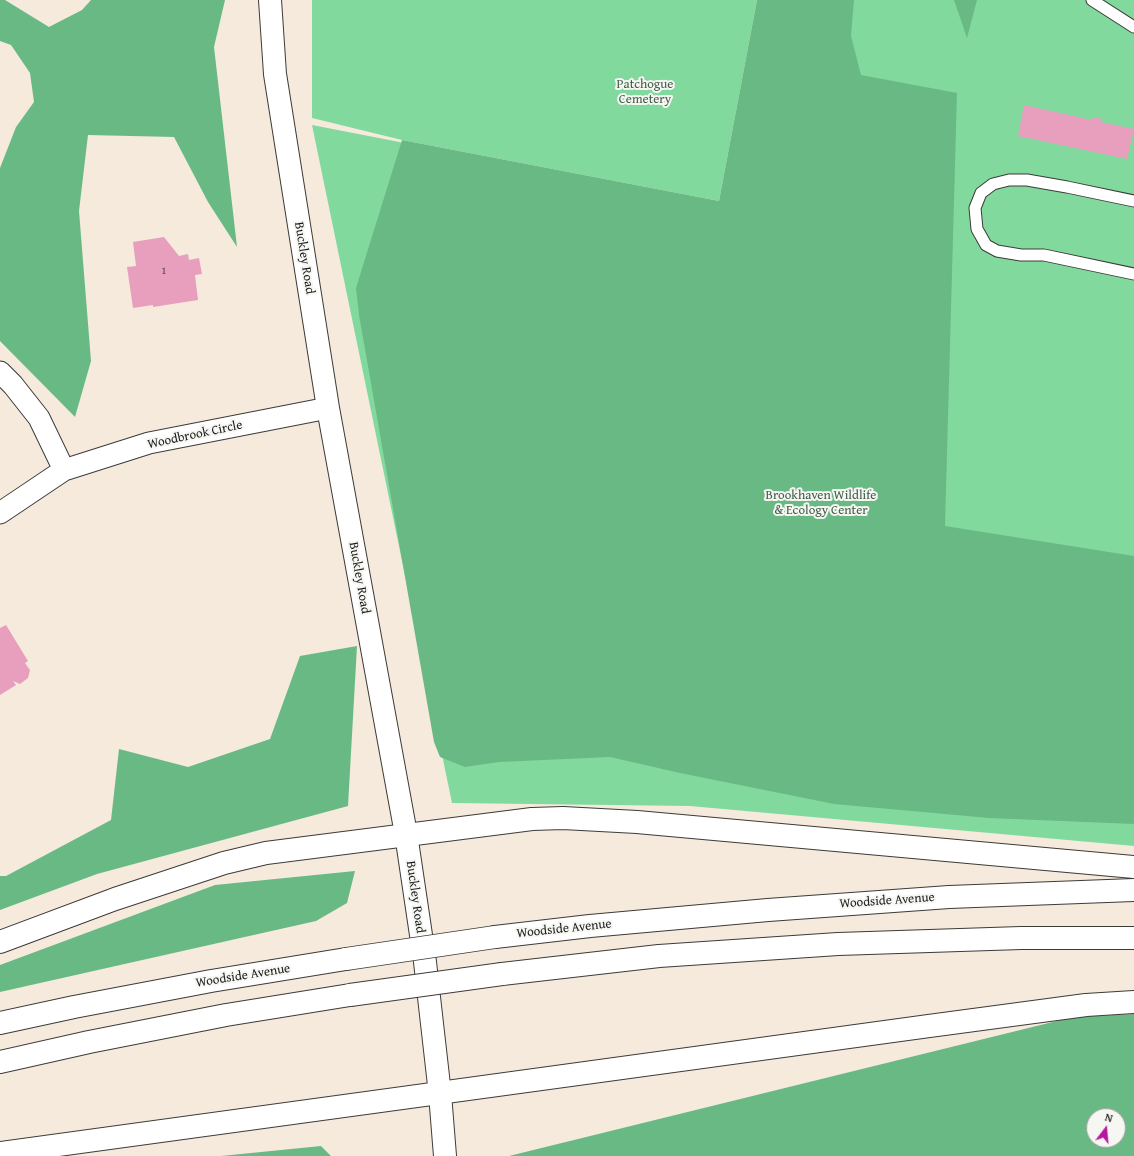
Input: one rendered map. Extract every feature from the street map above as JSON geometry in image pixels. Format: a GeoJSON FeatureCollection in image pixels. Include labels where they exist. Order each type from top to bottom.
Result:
{"type":"FeatureCollection","features":[{"type":"Feature","properties":{"kind":"main road","name":"Buckley Road"},"geometry":{"type":"LineString","coordinates":[[270,0],[275,74],[328,408],[406,834],[424,962],[440,1094],[445,1156]]}},
{"type":"Feature","properties":{"kind":"main road"},"geometry":{"type":"LineString","coordinates":[[0,942],[115,899],[224,863],[266,854],[532,818],[592,819],[1134,867]]}},
{"type":"Feature","properties":{"kind":"main road","name":"Woodside Avenue"},"geometry":{"type":"LineString","coordinates":[[0,1023],[74,1007],[196,984],[346,959],[495,937],[590,926],[775,909],[949,897],[1134,890]]}},
{"type":"Feature","properties":{"kind":"main road"},"geometry":{"type":"LineString","coordinates":[[0,1062],[89,1042],[226,1015],[350,995],[502,974],[659,956],[838,944],[1021,938],[1134,938]]}},
{"type":"Feature","properties":{"kind":"main road"},"geometry":{"type":"LineString","coordinates":[[0,1153],[968,1021],[1086,1006],[1134,1002]]}},
{"type":"Feature","properties":{"kind":"street"},"geometry":{"type":"LineString","coordinates":[[0,372],[13,385],[39,418],[64,470]]}},
{"type":"Feature","properties":{"kind":"street","name":"Woodbrook Circle"},"geometry":{"type":"LineString","coordinates":[[0,513],[64,470],[149,443],[328,408]]}},
{"type":"Feature","properties":{"kind":"lane"},"geometry":{"type":"LineString","coordinates":[[1092,0],[1134,27]]}},
{"type":"Feature","properties":{"kind":"lane"},"geometry":{"type":"LineString","coordinates":[[1134,201],[1027,180],[1009,180],[993,184],[981,193],[975,208],[977,229],[986,245],[997,251],[1021,255],[1044,255],[1134,274]]}},
{"type":"Feature","properties":{"kind":"green space"},"geometry":{"type":"Polygon","coordinates":[[[0,0],[5,0],[49,27],[82,10],[91,0],[225,0],[214,47],[237,247],[208,202],[174,137],[88,135],[79,211],[91,361],[75,417],[0,341],[0,168],[16,127],[34,102],[30,73],[11,45],[0,41],[0,0]]]}},
{"type":"Feature","properties":{"kind":"green space","name":"Patchogue Cemetery"},"geometry":{"type":"Polygon","coordinates":[[[312,0],[757,0],[719,201],[402,140],[312,118],[312,0]]]}},
{"type":"Feature","properties":{"kind":"green space","name":"Brookhaven Wildlife & Ecology Center"},"geometry":{"type":"Polygon","coordinates":[[[757,0],[854,0],[851,36],[861,75],[957,93],[945,526],[1134,556],[1134,824],[989,818],[834,804],[680,773],[610,757],[499,762],[465,767],[440,757],[434,742],[359,315],[356,288],[402,140],[719,201],[757,0]]]}},
{"type":"Feature","properties":{"kind":"green space","name":"Brookhaven Wildlife & Ecology Center"},"geometry":{"type":"Polygon","coordinates":[[[763,0],[1134,0],[1134,846],[690,806],[452,803],[312,125],[724,205],[763,0]]]}},
{"type":"Feature","properties":{"kind":"green space"},"geometry":{"type":"Polygon","coordinates":[[[954,0],[977,0],[967,38],[954,0]]]}},
{"type":"Feature","properties":{"kind":"green space"},"geometry":{"type":"Polygon","coordinates":[[[357,646],[348,806],[97,874],[0,910],[0,876],[6,876],[111,820],[119,749],[188,767],[270,739],[300,656],[357,646]]]}},
{"type":"Feature","properties":{"kind":"green space"},"geometry":{"type":"Polygon","coordinates":[[[355,871],[347,903],[316,921],[0,992],[0,965],[215,885],[355,871]]]}},
{"type":"Feature","properties":{"kind":"green space"},"geometry":{"type":"Polygon","coordinates":[[[1134,1014],[1134,1156],[509,1156],[1073,1017],[1134,1014]]]}},
{"type":"Feature","properties":{"kind":"green space"},"geometry":{"type":"Polygon","coordinates":[[[321,1146],[331,1156],[221,1156],[321,1146]]]}},
{"type":"Feature","properties":{"kind":"building"},"geometry":{"type":"Polygon","coordinates":[[[1024,105],[1092,120],[1093,117],[1102,119],[1101,122],[1134,129],[1127,159],[1018,136],[1024,105]]]}},
{"type":"Feature","properties":{"kind":"building"},"geometry":{"type":"Polygon","coordinates":[[[164,237],[179,256],[188,254],[189,260],[199,258],[202,274],[195,275],[198,300],[153,307],[153,305],[133,308],[127,267],[136,266],[133,242],[164,237]]]}},
{"type":"Feature","properties":{"kind":"building"},"geometry":{"type":"Polygon","coordinates":[[[6,625],[28,661],[25,663],[30,670],[28,678],[20,684],[13,681],[16,685],[0,695],[0,628],[6,625]]]}}]}
